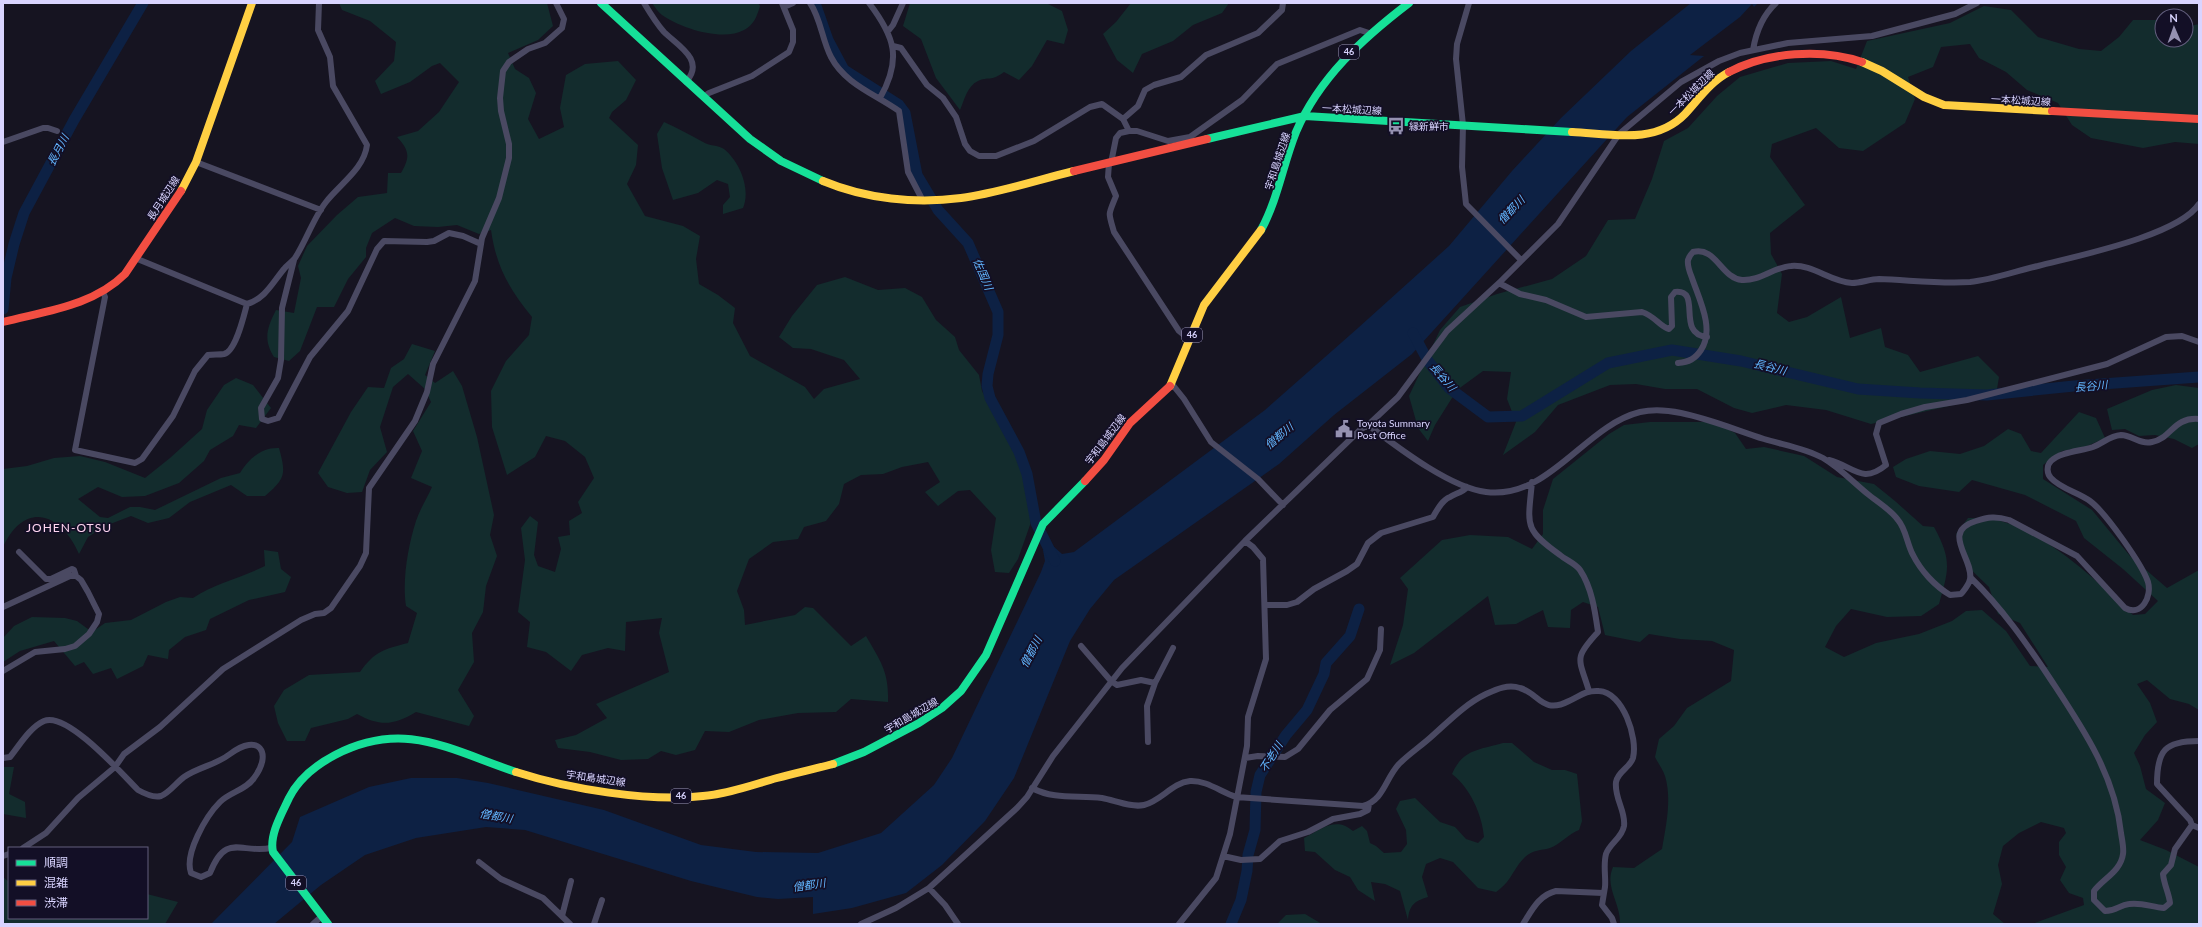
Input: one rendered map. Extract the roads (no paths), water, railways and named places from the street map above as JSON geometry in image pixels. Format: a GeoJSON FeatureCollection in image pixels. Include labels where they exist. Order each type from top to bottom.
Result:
{"type":"FeatureCollection","features":[{"type":"Feature","properties":{"kind":"main road","name":"長月城辺線"},"geometry":{"type":"LineString","coordinates":[[6,321],[82,302],[103,292],[125,274],[179,194],[196,162],[252,3]]}},
{"type":"Feature","properties":{"kind":"main road","name":"一本松城辺線"},"geometry":{"type":"LineString","coordinates":[[601,3],[758,146],[802,172],[857,193],[890,199],[923,201],[962,198],[1305,116],[1643,136],[1662,131],[1673,124],[1710,85],[1724,75],[1741,66],[1791,55],[1806,54],[1858,61],[1873,66],[1927,100],[1944,105],[2199,119]]}},
{"type":"Feature","properties":{"kind":"main road","name":"宇和島城辺線"},"geometry":{"type":"LineString","coordinates":[[272,850],[272,840],[290,795],[310,770],[363,742],[379,737],[409,738],[432,743],[507,770],[551,782],[613,791],[692,797],[729,792],[851,758],[934,715],[963,690],[975,676],[1018,584],[1040,531],[1052,512],[1100,466],[1122,430],[1164,393],[1172,384],[1210,295],[1254,242],[1264,225],[1297,132],[1328,76],[1344,57],[1369,33],[1409,3]]}},
{"type":"Feature","properties":{"kind":"main road","name":"46"},"geometry":{"type":"LineString","coordinates":[[272,850],[328,924]]}},
{"type":"Feature","properties":{"kind":"street"},"geometry":{"type":"LineString","coordinates":[[319,3],[318,30],[330,56],[333,86],[367,145],[366,153],[360,164],[320,210],[294,260],[282,308],[281,360],[278,378],[261,408],[262,419],[268,421],[278,418],[310,357],[348,311],[377,249],[384,241],[427,242],[434,241],[449,233],[463,236],[481,244]]}},
{"type":"Feature","properties":{"kind":"street"},"geometry":{"type":"LineString","coordinates":[[25,847],[46,833],[78,798],[115,767],[124,754],[160,727],[223,669],[301,620],[315,614],[324,613],[331,608],[366,553],[369,488],[415,421],[427,392],[433,364],[475,281],[481,244],[499,198],[510,158],[509,144],[501,111],[500,98],[504,71],[509,62],[528,49],[545,43],[562,28],[564,19],[556,3]]}},
{"type":"Feature","properties":{"kind":"street"},"geometry":{"type":"LineString","coordinates":[[644,3],[666,34],[687,51],[692,62],[691,76],[686,82]]}},
{"type":"Feature","properties":{"kind":"street"},"geometry":{"type":"LineString","coordinates":[[703,97],[708,93],[752,76],[788,52],[793,42],[793,30],[783,5],[792,3]]}},
{"type":"Feature","properties":{"kind":"street"},"geometry":{"type":"LineString","coordinates":[[810,3],[817,16],[822,37],[837,68],[846,78],[880,98],[899,112],[908,172],[923,201]]}},
{"type":"Feature","properties":{"kind":"street"},"geometry":{"type":"LineString","coordinates":[[869,3],[889,30],[893,46],[889,79],[880,98]]}},
{"type":"Feature","properties":{"kind":"street"},"geometry":{"type":"LineString","coordinates":[[889,30],[893,25],[903,3]]}},
{"type":"Feature","properties":{"kind":"street"},"geometry":{"type":"LineString","coordinates":[[1123,119],[1138,106],[1145,90],[1154,84],[1181,77],[1206,55],[1258,33],[1282,10],[1283,3]]}},
{"type":"Feature","properties":{"kind":"street"},"geometry":{"type":"LineString","coordinates":[[1469,3],[1457,44],[1456,59],[1463,126],[1462,168],[1466,204],[1469,205],[1521,260]]}},
{"type":"Feature","properties":{"kind":"street"},"geometry":{"type":"LineString","coordinates":[[1753,50],[1757,31],[1764,18],[1776,3]]}},
{"type":"Feature","properties":{"kind":"street"},"geometry":{"type":"LineString","coordinates":[[861,924],[896,908],[929,888],[988,836],[1017,808],[1053,756],[1111,681],[1245,541],[1361,429],[1367,426],[1398,398],[1447,331],[1499,284],[1558,224],[1619,134],[1681,82],[1719,61],[1753,50],[1788,43],[1872,36],[1955,14],[1977,3]]}},
{"type":"Feature","properties":{"kind":"street"},"geometry":{"type":"LineString","coordinates":[[1190,340],[1183,337],[1114,232],[1109,213],[1110,206],[1116,196],[1108,177],[1116,138],[1120,133],[1129,131],[1168,141],[1190,137],[1242,100],[1277,64],[1360,30],[1369,33]]}},
{"type":"Feature","properties":{"kind":"street"},"geometry":{"type":"LineString","coordinates":[[893,46],[901,48],[927,85],[943,98],[956,117],[965,144],[970,151],[979,156],[996,156],[1034,142],[1090,106],[1102,104],[1123,119],[1129,131]]}},
{"type":"Feature","properties":{"kind":"street"},"geometry":{"type":"LineString","coordinates":[[3,142],[43,128],[56,131]]}},
{"type":"Feature","properties":{"kind":"street"},"geometry":{"type":"LineString","coordinates":[[196,162],[320,210]]}},
{"type":"Feature","properties":{"kind":"street"},"geometry":{"type":"LineString","coordinates":[[1678,363],[1687,362],[1695,358],[1704,347],[1707,337],[1704,314],[1688,268],[1688,259],[1693,252],[1700,250],[1709,253],[1732,278],[1741,280],[1752,279],[1791,266],[1803,266],[1833,279],[1851,283],[1877,279],[1970,282],[2114,247],[2184,219],[2194,211],[2199,204]]}},
{"type":"Feature","properties":{"kind":"street"},"geometry":{"type":"LineString","coordinates":[[135,258],[247,304],[253,302],[268,291],[284,269],[294,260]]}},
{"type":"Feature","properties":{"kind":"street"},"geometry":{"type":"LineString","coordinates":[[1499,284],[1520,294],[1546,300],[1586,317],[1642,312],[1656,318],[1665,328],[1669,329],[1672,326],[1671,297],[1675,292],[1681,291],[1685,293],[1688,299],[1690,323],[1694,332],[1698,336],[1707,337]]}},
{"type":"Feature","properties":{"kind":"street"},"geometry":{"type":"LineString","coordinates":[[103,292],[105,297],[75,450],[129,463],[138,461],[146,454],[173,416],[195,371],[208,355],[224,354],[229,352],[237,337],[247,304]]}},
{"type":"Feature","properties":{"kind":"street"},"geometry":{"type":"LineString","coordinates":[[1367,426],[1372,428],[1414,459],[1467,487],[1485,492],[1496,493],[1532,482],[1562,463],[1605,429],[1628,416],[1648,410],[1680,413],[1720,422],[1763,439],[1806,450],[1823,458],[1841,463],[1861,475],[1870,475],[1885,462],[1876,434],[1876,429],[1879,423],[1901,414],[1932,405],[1967,400],[2107,364],[2166,337],[2182,336],[2199,342]]}},
{"type":"Feature","properties":{"kind":"street"},"geometry":{"type":"LineString","coordinates":[[1172,384],[1184,399],[1211,442],[1258,479],[1283,505]]}},
{"type":"Feature","properties":{"kind":"street"},"geometry":{"type":"LineString","coordinates":[[2192,825],[2175,849],[2171,865],[2163,874],[2170,903],[2164,908],[2140,903],[2127,904],[2115,911],[2105,911],[2098,906],[2094,900],[2094,891],[2120,864],[2124,854],[2118,814],[2104,771],[2084,731],[2035,656],[1990,596],[1971,578],[1960,548],[1959,537],[1963,528],[1970,522],[1997,517],[2009,520],[2078,556],[2125,608],[2130,611],[2140,609],[2147,600],[2149,587],[2144,574],[2133,555],[2096,506],[2085,498],[2056,483],[2049,476],[2047,468],[2050,462],[2058,457],[2098,445],[2109,437],[2126,436],[2144,443],[2153,442],[2166,435],[2178,423],[2191,418],[2199,419]]}},
{"type":"Feature","properties":{"kind":"street"},"geometry":{"type":"LineString","coordinates":[[1823,458],[1844,473],[1900,521],[1913,556],[1929,579],[1940,589],[1950,595],[1961,594],[1968,587],[1971,578]]}},
{"type":"Feature","properties":{"kind":"street"},"geometry":{"type":"LineString","coordinates":[[1532,482],[1529,514],[1531,528],[1544,544],[1579,568],[1587,583],[1594,606],[1598,632],[1581,653],[1580,659],[1589,691]]}},
{"type":"Feature","properties":{"kind":"street"},"geometry":{"type":"LineString","coordinates":[[1266,605],[1288,605],[1297,602],[1314,588],[1347,571],[1357,564],[1368,543],[1381,533],[1433,517],[1438,508],[1448,497],[1464,491],[1467,487]]}},
{"type":"Feature","properties":{"kind":"street"},"geometry":{"type":"LineString","coordinates":[[1179,924],[1216,878],[1230,834],[1236,797],[1245,758],[1248,717],[1266,659],[1266,605],[1263,560],[1254,547],[1245,541]]}},
{"type":"Feature","properties":{"kind":"street"},"geometry":{"type":"LineString","coordinates":[[3,671],[35,652],[65,649],[75,646],[89,634],[97,622],[99,614],[81,580],[76,576],[74,570],[72,569],[51,579],[46,579],[19,552]]}},
{"type":"Feature","properties":{"kind":"street"},"geometry":{"type":"LineString","coordinates":[[3,607],[70,576],[76,576]]}},
{"type":"Feature","properties":{"kind":"street"},"geometry":{"type":"LineString","coordinates":[[1245,758],[1258,756],[1285,757],[1298,749],[1330,710],[1367,679],[1380,650],[1381,628]]}},
{"type":"Feature","properties":{"kind":"street"},"geometry":{"type":"LineString","coordinates":[[1081,646],[1111,681],[1117,685],[1141,680],[1154,683]]}},
{"type":"Feature","properties":{"kind":"street"},"geometry":{"type":"LineString","coordinates":[[1148,742],[1146,715],[1154,683],[1173,648]]}},
{"type":"Feature","properties":{"kind":"street"},"geometry":{"type":"LineString","coordinates":[[1032,788],[1041,792],[1063,797],[1100,798],[1134,806],[1144,805],[1180,784],[1189,781],[1200,782],[1222,793],[1236,797],[1351,806],[1369,804],[1381,794],[1398,765],[1465,707],[1498,688],[1516,686],[1522,688],[1539,702],[1548,705],[1568,702],[1582,693],[1589,691],[1601,691],[1611,696],[1627,712],[1634,753],[1632,760],[1619,773],[1616,781],[1616,790],[1624,820],[1624,828],[1606,854],[1605,888],[1602,905],[1612,918],[1614,924]]}},
{"type":"Feature","properties":{"kind":"street"},"geometry":{"type":"LineString","coordinates":[[3,758],[10,756],[36,726],[49,719],[57,720],[78,733],[97,748],[115,767],[145,794],[162,796],[186,776],[222,760],[241,746],[257,744],[262,750],[262,759],[257,774],[243,788],[220,802],[206,821],[190,854],[189,866],[191,873],[201,876],[210,873],[217,856],[224,850],[233,847],[272,850]]}},
{"type":"Feature","properties":{"kind":"street"},"geometry":{"type":"LineString","coordinates":[[2199,741],[2181,741],[2168,745],[2160,756],[2157,769],[2157,784],[2190,820],[2192,825],[2199,828]]}},
{"type":"Feature","properties":{"kind":"street"},"geometry":{"type":"LineString","coordinates":[[1223,856],[1241,860],[1260,859],[1280,841],[1308,832],[1333,819],[1360,814],[1368,810],[1369,804]]}},
{"type":"Feature","properties":{"kind":"street"},"geometry":{"type":"LineString","coordinates":[[479,862],[501,880],[543,898],[570,924]]}},
{"type":"Feature","properties":{"kind":"street"},"geometry":{"type":"LineString","coordinates":[[562,916],[571,881]]}},
{"type":"Feature","properties":{"kind":"street"},"geometry":{"type":"LineString","coordinates":[[929,888],[945,905],[958,924]]}},
{"type":"Feature","properties":{"kind":"street"},"geometry":{"type":"LineString","coordinates":[[1523,924],[1536,904],[1549,893],[1556,891],[1603,893]]}},
{"type":"Feature","properties":{"kind":"street"},"geometry":{"type":"LineString","coordinates":[[594,924],[602,900]]}},
{"type":"Feature","properties":{"kind":"street"},"geometry":{"type":"LineString","coordinates":[[313,924],[320,915]]}},
{"type":"Feature","properties":{"kind":"water","name":"僧都川"},"geometry":{"type":"Polygon","coordinates":[[[1691,3],[1758,3],[1754,7],[1752,4],[1740,17],[1690,55],[1704,56],[1627,117],[1412,354],[1334,415],[1279,464],[1114,580],[1090,609],[1070,641],[1014,778],[985,821],[942,865],[906,893],[852,908],[813,914],[813,897],[778,899],[757,897],[691,881],[525,830],[486,827],[416,838],[365,855],[321,885],[274,924],[211,924],[292,842],[300,817],[369,787],[411,778],[457,778],[488,783],[604,810],[701,845],[756,852],[818,853],[881,833],[934,785],[952,758],[1041,572],[1045,561],[1043,550],[1053,546],[1062,554],[1074,552],[1265,410],[1449,246],[1512,171],[1561,118],[1631,51],[1691,3]]]}},
{"type":"Feature","properties":{"kind":"waterway","name":"長月川"},"geometry":{"type":"LineString","coordinates":[[3,309],[6,278],[14,244],[24,213],[74,120],[143,3]]}},
{"type":"Feature","properties":{"kind":"waterway","name":"佐国川"},"geometry":{"type":"LineString","coordinates":[[815,3],[828,40],[844,70],[899,105],[905,113],[917,175],[938,210],[968,243],[998,312],[998,335],[988,374],[987,386],[990,398],[1019,452],[1027,474],[1036,523],[1055,561]]}},
{"type":"Feature","properties":{"kind":"waterway","name":"長谷川"},"geometry":{"type":"LineString","coordinates":[[1413,333],[1428,361],[1449,388],[1488,417],[1522,416],[1608,363],[1672,350],[1741,361],[1858,389],[1920,393],[1987,395],[2074,386],[2199,377]]}},
{"type":"Feature","properties":{"kind":"waterway","name":"不老川"},"geometry":{"type":"LineString","coordinates":[[1231,924],[1241,900],[1247,871],[1248,855],[1255,830],[1256,792],[1260,775],[1286,735],[1307,710],[1324,674],[1326,663],[1350,636],[1359,609]]}},
{"type":"Feature","properties":{"kind":"place","name":"縁新鮮市"},"geometry":{"type":"Point","coordinates":[1396,126]}},
{"type":"Feature","properties":{"kind":"place","name":"Toyota Summary Post Office"},"geometry":{"type":"Point","coordinates":[1344,429]}},
{"type":"Feature","properties":{"kind":"district","name":"JOHEN-OTSU"},"geometry":{"type":"Point","coordinates":[69,528]}}]}
